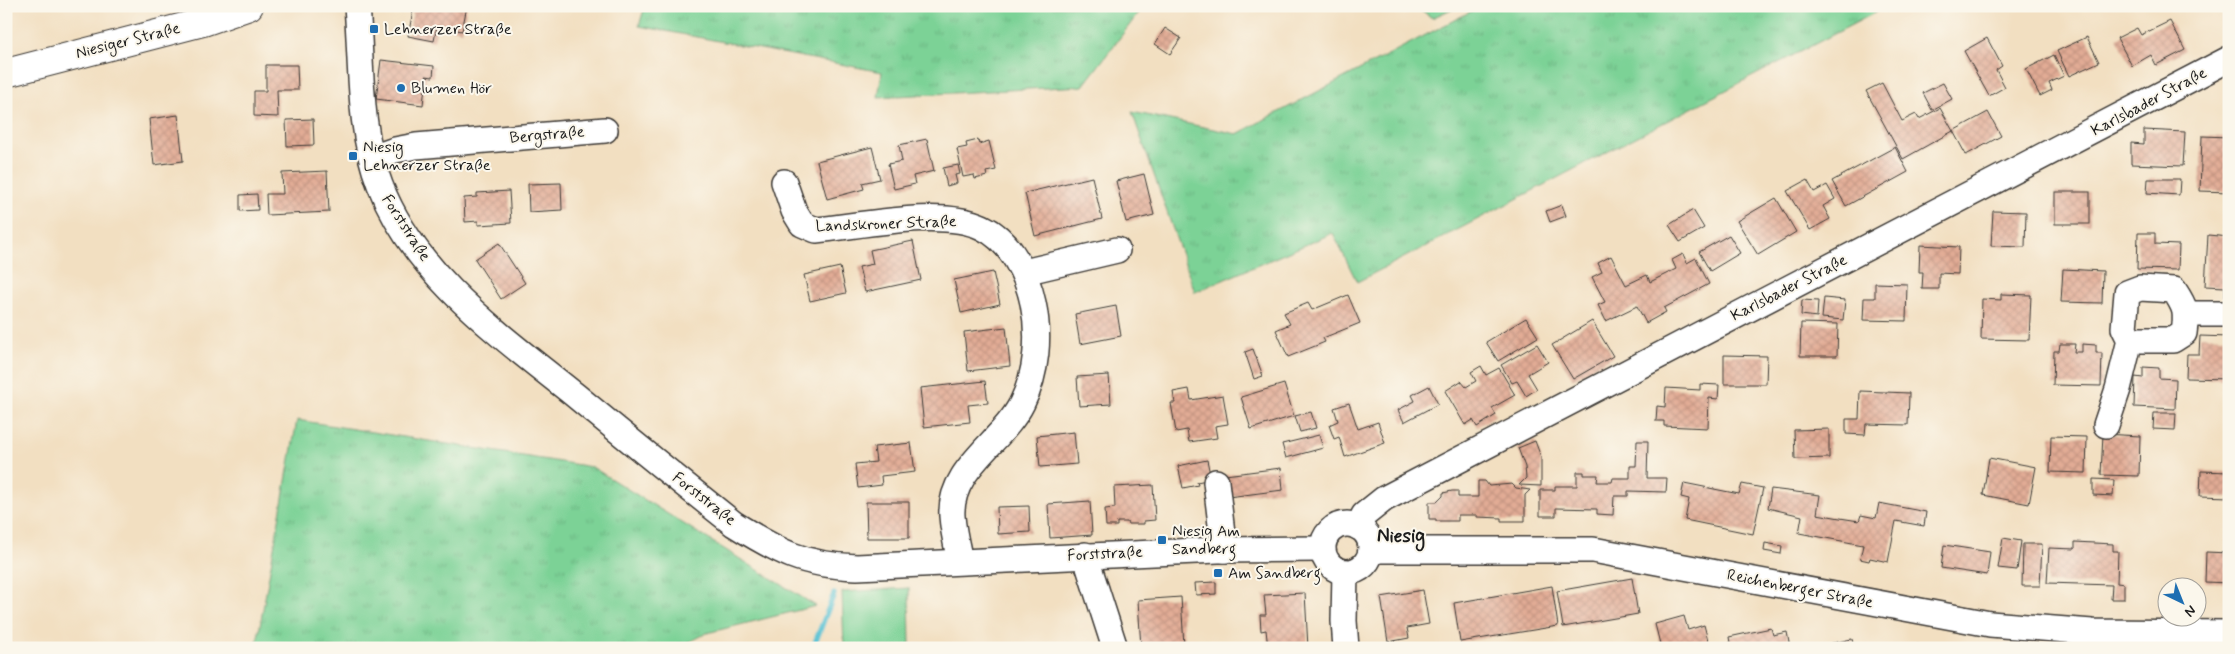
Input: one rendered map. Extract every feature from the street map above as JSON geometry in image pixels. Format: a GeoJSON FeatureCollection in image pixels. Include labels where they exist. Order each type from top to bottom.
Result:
{"type":"FeatureCollection","features":[{"type":"Feature","properties":{"kind":"main road","name":"Niesiger Straße"},"geometry":{"type":"LineString","coordinates":[[6,73],[203,22],[249,6]]}},
{"type":"Feature","properties":{"kind":"street","name":"Forststraße"},"geometry":{"type":"LineString","coordinates":[[358,6],[364,119],[379,185],[391,211],[424,258],[458,298],[497,332],[734,524],[770,546],[791,556],[835,566],[857,567],[1085,555],[1322,549]]}},
{"type":"Feature","properties":{"kind":"street","name":"Karlsbader Straße"},"geometry":{"type":"LineString","coordinates":[[1358,527],[1364,515],[1384,499],[2229,59]]}},
{"type":"Feature","properties":{"kind":"street","name":"Bergstraße"},"geometry":{"type":"LineString","coordinates":[[372,158],[394,150],[416,146],[605,130]]}},
{"type":"Feature","properties":{"kind":"street","name":"Landskroner Straße"},"geometry":{"type":"LineString","coordinates":[[784,182],[794,211],[802,224],[816,230],[913,219],[960,220],[982,227],[1001,242],[1024,272],[1036,317],[1034,373],[1022,404],[1002,434],[968,468],[955,495],[952,515],[960,561]]}},
{"type":"Feature","properties":{"kind":"street"},"geometry":{"type":"LineString","coordinates":[[1024,272],[1117,250]]}},
{"type":"Feature","properties":{"kind":"street"},"geometry":{"type":"LineString","coordinates":[[2106,425],[2118,389],[2130,340],[2124,328],[2127,293],[2140,288],[2174,290],[2184,304],[2187,314],[2184,333],[2173,340],[2130,340]]}},
{"type":"Feature","properties":{"kind":"street"},"geometry":{"type":"LineString","coordinates":[[2187,314],[2229,314]]}},
{"type":"Feature","properties":{"kind":"street"},"geometry":{"type":"LineString","coordinates":[[1216,482],[1224,550]]}},
{"type":"Feature","properties":{"kind":"street"},"geometry":{"type":"LineString","coordinates":[[1344,524],[1358,527],[1366,533],[1370,541],[1371,550],[1368,559],[1362,567],[1354,571],[1336,570],[1329,565],[1322,549],[1323,542],[1331,530],[1344,524]]}},
{"type":"Feature","properties":{"kind":"street","name":"Reichenberger Straße"},"geometry":{"type":"LineString","coordinates":[[1371,550],[1593,550],[1990,624],[2091,640],[2229,633]]}},
{"type":"Feature","properties":{"kind":"street"},"geometry":{"type":"LineString","coordinates":[[1085,555],[1114,648]]}},
{"type":"Feature","properties":{"kind":"street"},"geometry":{"type":"LineString","coordinates":[[1345,572],[1344,621],[1346,648]]}},
{"type":"Feature","properties":{"kind":"green space"},"geometry":{"type":"Polygon","coordinates":[[[645,6],[1144,6],[1083,86],[878,97],[882,72],[639,26],[645,6]]]}},
{"type":"Feature","properties":{"kind":"green space"},"geometry":{"type":"Polygon","coordinates":[[[1416,6],[1458,6],[1432,18],[1416,6]]]}},
{"type":"Feature","properties":{"kind":"green space"},"geometry":{"type":"Polygon","coordinates":[[[1481,6],[1888,6],[1357,282],[1333,233],[1195,292],[1132,112],[1237,134],[1481,6]]]}},
{"type":"Feature","properties":{"kind":"green space"},"geometry":{"type":"Polygon","coordinates":[[[297,420],[592,467],[816,606],[707,633],[677,648],[256,648],[297,420]]]}},
{"type":"Feature","properties":{"kind":"green space"},"geometry":{"type":"Polygon","coordinates":[[[909,588],[910,648],[844,648],[842,592],[909,588]]]}},
{"type":"Feature","properties":{"kind":"building"},"geometry":{"type":"Polygon","coordinates":[[[112,6],[126,6],[126,7],[113,10],[112,6]]]}},
{"type":"Feature","properties":{"kind":"building"},"geometry":{"type":"Polygon","coordinates":[[[414,6],[467,6],[462,31],[437,26],[434,41],[408,36],[414,6]]]}},
{"type":"Feature","properties":{"kind":"building"},"geometry":{"type":"Polygon","coordinates":[[[2170,21],[2185,50],[2156,65],[2151,55],[2132,66],[2117,38],[2137,28],[2141,35],[2170,21]]]}},
{"type":"Feature","properties":{"kind":"building"},"geometry":{"type":"Polygon","coordinates":[[[1165,28],[1181,38],[1170,54],[1155,44],[1165,28]]]}},
{"type":"Feature","properties":{"kind":"building"},"geometry":{"type":"Polygon","coordinates":[[[2087,37],[2099,62],[2069,76],[2057,51],[2087,37]]]}},
{"type":"Feature","properties":{"kind":"building"},"geometry":{"type":"Polygon","coordinates":[[[1987,38],[2002,66],[1996,70],[2005,87],[1989,96],[1964,51],[1987,38]]]}},
{"type":"Feature","properties":{"kind":"building"},"geometry":{"type":"Polygon","coordinates":[[[2054,55],[2064,76],[2049,83],[2052,90],[2040,96],[2026,69],[2054,55]]]}},
{"type":"Feature","properties":{"kind":"building","name":"Blumen Hör"},"geometry":{"type":"Polygon","coordinates":[[[381,60],[434,66],[433,77],[426,76],[423,105],[376,99],[381,60]]]}},
{"type":"Feature","properties":{"kind":"building"},"geometry":{"type":"Polygon","coordinates":[[[266,65],[297,65],[298,90],[277,90],[278,117],[254,116],[254,91],[266,91],[266,65]]]}},
{"type":"Feature","properties":{"kind":"building"},"geometry":{"type":"Polygon","coordinates":[[[1882,83],[1902,121],[1916,114],[1919,119],[1940,108],[1953,131],[1903,159],[1866,91],[1882,83]]]}},
{"type":"Feature","properties":{"kind":"building"},"geometry":{"type":"Polygon","coordinates":[[[1943,83],[1952,99],[1932,110],[1923,93],[1943,83]]]}},
{"type":"Feature","properties":{"kind":"building"},"geometry":{"type":"Polygon","coordinates":[[[1988,112],[2001,136],[1966,155],[1953,131],[1988,112]]]}},
{"type":"Feature","properties":{"kind":"building"},"geometry":{"type":"Polygon","coordinates":[[[178,115],[183,161],[154,165],[149,119],[178,115]]]}},
{"type":"Feature","properties":{"kind":"building"},"geometry":{"type":"Polygon","coordinates":[[[313,119],[314,145],[287,146],[286,120],[313,119]]]}},
{"type":"Feature","properties":{"kind":"building"},"geometry":{"type":"Polygon","coordinates":[[[2144,130],[2185,132],[2183,166],[2131,164],[2131,143],[2144,144],[2144,130]]]}},
{"type":"Feature","properties":{"kind":"building"},"geometry":{"type":"Polygon","coordinates":[[[2202,136],[2229,137],[2229,192],[2200,191],[2202,136]]]}},
{"type":"Feature","properties":{"kind":"building"},"geometry":{"type":"Polygon","coordinates":[[[927,139],[934,171],[913,176],[915,184],[894,189],[888,164],[902,161],[899,145],[927,139]]]}},
{"type":"Feature","properties":{"kind":"building"},"geometry":{"type":"Polygon","coordinates":[[[978,140],[979,144],[989,141],[996,170],[986,172],[987,176],[975,179],[974,175],[963,177],[957,149],[967,147],[966,143],[978,140]]]}},
{"type":"Feature","properties":{"kind":"building"},"geometry":{"type":"Polygon","coordinates":[[[872,147],[880,179],[862,183],[864,189],[827,199],[817,161],[872,147]]]}},
{"type":"Feature","properties":{"kind":"building"},"geometry":{"type":"Polygon","coordinates":[[[1895,147],[1908,172],[1846,206],[1832,181],[1895,147]]]}},
{"type":"Feature","properties":{"kind":"building"},"geometry":{"type":"Polygon","coordinates":[[[958,165],[960,174],[955,175],[957,183],[947,186],[943,168],[958,165]]]}},
{"type":"Feature","properties":{"kind":"building"},"geometry":{"type":"Polygon","coordinates":[[[327,171],[329,212],[267,215],[266,194],[283,194],[282,173],[327,171]]]}},
{"type":"Feature","properties":{"kind":"building"},"geometry":{"type":"Polygon","coordinates":[[[1144,174],[1154,215],[1126,222],[1116,181],[1144,174]]]}},
{"type":"Feature","properties":{"kind":"building"},"geometry":{"type":"Polygon","coordinates":[[[1092,177],[1102,219],[1035,236],[1025,193],[1092,177]]]}},
{"type":"Feature","properties":{"kind":"building"},"geometry":{"type":"Polygon","coordinates":[[[2148,179],[2180,179],[2179,195],[2147,193],[2148,179]]]}},
{"type":"Feature","properties":{"kind":"building"},"geometry":{"type":"Polygon","coordinates":[[[1807,180],[1814,192],[1827,185],[1835,199],[1823,206],[1830,219],[1810,230],[1787,191],[1807,180]]]}},
{"type":"Feature","properties":{"kind":"building"},"geometry":{"type":"Polygon","coordinates":[[[561,183],[562,210],[529,212],[528,184],[561,183]]]}},
{"type":"Feature","properties":{"kind":"building"},"geometry":{"type":"Polygon","coordinates":[[[509,191],[511,223],[478,225],[478,221],[465,222],[464,198],[477,197],[477,193],[509,191]]]}},
{"type":"Feature","properties":{"kind":"building"},"geometry":{"type":"Polygon","coordinates":[[[2055,192],[2090,192],[2090,224],[2055,224],[2055,192]]]}},
{"type":"Feature","properties":{"kind":"building"},"geometry":{"type":"Polygon","coordinates":[[[257,194],[258,210],[240,211],[240,195],[257,194]]]}},
{"type":"Feature","properties":{"kind":"building"},"geometry":{"type":"Polygon","coordinates":[[[1776,198],[1796,232],[1758,255],[1737,221],[1776,198]]]}},
{"type":"Feature","properties":{"kind":"building"},"geometry":{"type":"Polygon","coordinates":[[[1562,205],[1566,216],[1550,222],[1546,211],[1562,205]]]}},
{"type":"Feature","properties":{"kind":"building"},"geometry":{"type":"Polygon","coordinates":[[[1693,210],[1704,228],[1680,242],[1669,225],[1693,210]]]}},
{"type":"Feature","properties":{"kind":"building"},"geometry":{"type":"Polygon","coordinates":[[[1993,211],[2026,212],[2025,247],[1991,246],[1993,211]]]}},
{"type":"Feature","properties":{"kind":"building"},"geometry":{"type":"Polygon","coordinates":[[[2138,233],[2155,233],[2155,244],[2179,245],[2178,270],[2137,269],[2138,233]]]}},
{"type":"Feature","properties":{"kind":"building"},"geometry":{"type":"Polygon","coordinates":[[[1729,235],[1740,253],[1710,271],[1699,252],[1729,235]]]}},
{"type":"Feature","properties":{"kind":"building"},"geometry":{"type":"Polygon","coordinates":[[[2208,235],[2229,237],[2229,304],[2225,304],[2225,287],[2205,286],[2208,235]]]}},
{"type":"Feature","properties":{"kind":"building"},"geometry":{"type":"Polygon","coordinates":[[[913,241],[921,280],[865,292],[859,267],[873,264],[870,250],[913,241]]]}},
{"type":"Feature","properties":{"kind":"building"},"geometry":{"type":"Polygon","coordinates":[[[499,243],[525,283],[501,299],[475,259],[499,243]]]}},
{"type":"Feature","properties":{"kind":"building"},"geometry":{"type":"Polygon","coordinates":[[[1920,245],[1959,247],[1958,274],[1939,273],[1939,289],[1922,289],[1923,272],[1919,272],[1920,245]]]}},
{"type":"Feature","properties":{"kind":"building"},"geometry":{"type":"Polygon","coordinates":[[[1683,254],[1687,263],[1696,258],[1709,284],[1664,308],[1666,312],[1646,323],[1637,306],[1606,321],[1598,305],[1605,302],[1592,277],[1602,272],[1598,263],[1611,256],[1626,285],[1647,275],[1650,282],[1676,269],[1672,260],[1683,254]]]}},
{"type":"Feature","properties":{"kind":"building"},"geometry":{"type":"Polygon","coordinates":[[[840,267],[846,293],[810,301],[804,275],[840,267]]]}},
{"type":"Feature","properties":{"kind":"building"},"geometry":{"type":"Polygon","coordinates":[[[2063,269],[2103,271],[2102,303],[2061,302],[2063,269]]]}},
{"type":"Feature","properties":{"kind":"building"},"geometry":{"type":"Polygon","coordinates":[[[993,272],[1000,304],[961,313],[954,280],[993,272]]]}},
{"type":"Feature","properties":{"kind":"building"},"geometry":{"type":"Polygon","coordinates":[[[1875,283],[1907,284],[1906,321],[1863,320],[1864,298],[1875,298],[1875,283]]]}},
{"type":"Feature","properties":{"kind":"building"},"geometry":{"type":"Polygon","coordinates":[[[2001,294],[2031,295],[2029,340],[1981,339],[1982,299],[2001,300],[2001,294]]]}},
{"type":"Feature","properties":{"kind":"building"},"geometry":{"type":"Polygon","coordinates":[[[1348,295],[1360,323],[1323,338],[1325,342],[1288,357],[1276,330],[1290,324],[1284,313],[1308,303],[1312,310],[1348,295]]]}},
{"type":"Feature","properties":{"kind":"building"},"geometry":{"type":"Polygon","coordinates":[[[1824,298],[1845,300],[1843,320],[1822,318],[1824,298]]]}},
{"type":"Feature","properties":{"kind":"building"},"geometry":{"type":"Polygon","coordinates":[[[1802,300],[1818,301],[1817,317],[1801,315],[1802,300]]]}},
{"type":"Feature","properties":{"kind":"building"},"geometry":{"type":"Polygon","coordinates":[[[1116,306],[1121,336],[1080,344],[1075,314],[1116,306]]]}},
{"type":"Feature","properties":{"kind":"building"},"geometry":{"type":"Polygon","coordinates":[[[1526,318],[1538,337],[1498,361],[1486,342],[1526,318]]]}},
{"type":"Feature","properties":{"kind":"building"},"geometry":{"type":"Polygon","coordinates":[[[1592,321],[1613,356],[1573,379],[1552,345],[1592,321]]]}},
{"type":"Feature","properties":{"kind":"building"},"geometry":{"type":"Polygon","coordinates":[[[1801,323],[1838,324],[1837,356],[1800,356],[1801,323]]]}},
{"type":"Feature","properties":{"kind":"building"},"geometry":{"type":"Polygon","coordinates":[[[1006,327],[1010,366],[968,371],[964,332],[1006,327]]]}},
{"type":"Feature","properties":{"kind":"building"},"geometry":{"type":"Polygon","coordinates":[[[2200,336],[2229,337],[2229,379],[2186,378],[2187,354],[2199,354],[2200,336]]]}},
{"type":"Feature","properties":{"kind":"building"},"geometry":{"type":"Polygon","coordinates":[[[1537,344],[1548,362],[1528,374],[1537,389],[1526,396],[1517,381],[1512,383],[1501,365],[1537,344]]]}},
{"type":"Feature","properties":{"kind":"building"},"geometry":{"type":"Polygon","coordinates":[[[2060,344],[2075,344],[2074,352],[2082,352],[2082,344],[2096,345],[2096,353],[2102,353],[2101,386],[2053,385],[2054,351],[2059,351],[2060,344]]]}},
{"type":"Feature","properties":{"kind":"building"},"geometry":{"type":"Polygon","coordinates":[[[1253,349],[1263,376],[1254,379],[1245,352],[1253,349]]]}},
{"type":"Feature","properties":{"kind":"building"},"geometry":{"type":"Polygon","coordinates":[[[1724,355],[1767,356],[1766,384],[1724,384],[1724,355]]]}},
{"type":"Feature","properties":{"kind":"building"},"geometry":{"type":"Polygon","coordinates":[[[1481,366],[1486,375],[1499,368],[1515,395],[1492,408],[1496,415],[1477,427],[1473,420],[1465,425],[1445,391],[1461,381],[1466,387],[1476,381],[1471,372],[1481,366]]]}},
{"type":"Feature","properties":{"kind":"building"},"geometry":{"type":"Polygon","coordinates":[[[2143,367],[2159,368],[2159,378],[2176,379],[2175,409],[2134,407],[2135,377],[2143,378],[2143,367]]]}},
{"type":"Feature","properties":{"kind":"building"},"geometry":{"type":"Polygon","coordinates":[[[1109,375],[1111,404],[1079,406],[1077,377],[1109,375]]]}},
{"type":"Feature","properties":{"kind":"building"},"geometry":{"type":"Polygon","coordinates":[[[985,381],[988,403],[968,405],[970,422],[924,427],[920,388],[985,381]]]}},
{"type":"Feature","properties":{"kind":"building"},"geometry":{"type":"Polygon","coordinates":[[[1284,384],[1294,416],[1251,429],[1241,397],[1284,384]]]}},
{"type":"Feature","properties":{"kind":"building"},"geometry":{"type":"Polygon","coordinates":[[[1700,384],[1719,385],[1718,399],[1709,398],[1708,428],[1664,426],[1664,421],[1656,421],[1657,406],[1665,407],[1666,388],[1700,390],[1700,384]]]}},
{"type":"Feature","properties":{"kind":"building"},"geometry":{"type":"Polygon","coordinates":[[[1429,386],[1438,404],[1404,422],[1398,410],[1415,401],[1412,395],[1429,386]]]}},
{"type":"Feature","properties":{"kind":"building"},"geometry":{"type":"Polygon","coordinates":[[[1189,389],[1191,400],[1223,395],[1228,424],[1215,426],[1217,438],[1189,442],[1187,430],[1176,432],[1171,403],[1175,403],[1173,392],[1189,389]]]}},
{"type":"Feature","properties":{"kind":"building"},"geometry":{"type":"Polygon","coordinates":[[[1860,391],[1909,393],[1908,425],[1866,424],[1865,435],[1846,434],[1846,419],[1859,419],[1860,391]]]}},
{"type":"Feature","properties":{"kind":"building"},"geometry":{"type":"Polygon","coordinates":[[[1349,403],[1358,429],[1378,422],[1385,443],[1345,457],[1339,437],[1334,439],[1329,425],[1338,421],[1334,408],[1349,403]]]}},
{"type":"Feature","properties":{"kind":"building"},"geometry":{"type":"Polygon","coordinates":[[[1311,412],[1316,428],[1300,432],[1295,416],[1311,412]]]}},
{"type":"Feature","properties":{"kind":"building"},"geometry":{"type":"Polygon","coordinates":[[[2154,413],[2176,413],[2175,430],[2153,429],[2154,413]]]}},
{"type":"Feature","properties":{"kind":"building"},"geometry":{"type":"Polygon","coordinates":[[[1829,429],[1829,458],[1795,459],[1794,430],[1829,429]]]}},
{"type":"Feature","properties":{"kind":"building"},"geometry":{"type":"Polygon","coordinates":[[[1074,432],[1077,464],[1040,467],[1037,436],[1074,432]]]}},
{"type":"Feature","properties":{"kind":"building"},"geometry":{"type":"Polygon","coordinates":[[[2103,434],[2140,436],[2139,476],[2101,475],[2103,434]]]}},
{"type":"Feature","properties":{"kind":"building"},"geometry":{"type":"Polygon","coordinates":[[[1319,435],[1323,448],[1286,458],[1282,444],[1319,435]]]}},
{"type":"Feature","properties":{"kind":"building"},"geometry":{"type":"Polygon","coordinates":[[[2051,436],[2087,437],[2086,473],[2050,472],[2051,436]]]}},
{"type":"Feature","properties":{"kind":"building"},"geometry":{"type":"Polygon","coordinates":[[[1535,441],[1541,457],[1541,486],[1519,485],[1526,478],[1525,467],[1518,448],[1535,441]]]}},
{"type":"Feature","properties":{"kind":"building"},"geometry":{"type":"Polygon","coordinates":[[[1637,441],[1648,441],[1647,478],[1667,478],[1666,492],[1628,491],[1628,496],[1614,496],[1613,515],[1597,514],[1597,509],[1556,508],[1556,516],[1540,516],[1540,490],[1555,490],[1555,486],[1577,486],[1577,472],[1584,472],[1584,475],[1598,475],[1597,482],[1612,482],[1613,478],[1630,478],[1630,466],[1636,466],[1637,441]]]}},
{"type":"Feature","properties":{"kind":"building"},"geometry":{"type":"Polygon","coordinates":[[[911,443],[915,472],[881,476],[882,485],[858,488],[855,464],[876,462],[874,447],[911,443]]]}},
{"type":"Feature","properties":{"kind":"building"},"geometry":{"type":"Polygon","coordinates":[[[1989,458],[2036,467],[2029,504],[1983,495],[1989,458]]]}},
{"type":"Feature","properties":{"kind":"building"},"geometry":{"type":"Polygon","coordinates":[[[1207,460],[1211,479],[1197,482],[1198,485],[1183,488],[1178,466],[1207,460]]]}},
{"type":"Feature","properties":{"kind":"building"},"geometry":{"type":"Polygon","coordinates":[[[1281,468],[1283,490],[1228,497],[1225,475],[1281,468]]]}},
{"type":"Feature","properties":{"kind":"building"},"geometry":{"type":"Polygon","coordinates":[[[2201,471],[2229,472],[2229,497],[2200,496],[2201,471]]]}},
{"type":"Feature","properties":{"kind":"building"},"geometry":{"type":"Polygon","coordinates":[[[2093,479],[2114,480],[2113,496],[2093,495],[2093,479]]]}},
{"type":"Feature","properties":{"kind":"building"},"geometry":{"type":"Polygon","coordinates":[[[1478,481],[1485,481],[1489,486],[1512,484],[1516,488],[1530,490],[1525,495],[1525,521],[1501,521],[1501,518],[1477,517],[1477,515],[1458,515],[1458,521],[1436,521],[1436,519],[1429,519],[1429,502],[1437,502],[1443,496],[1443,493],[1452,491],[1458,491],[1458,497],[1478,497],[1478,481]]]}},
{"type":"Feature","properties":{"kind":"building"},"geometry":{"type":"Polygon","coordinates":[[[1684,483],[1739,494],[1742,484],[1763,488],[1753,534],[1685,520],[1689,499],[1681,497],[1684,483]]]}},
{"type":"Feature","properties":{"kind":"building"},"geometry":{"type":"Polygon","coordinates":[[[1153,485],[1155,520],[1144,521],[1144,524],[1117,522],[1117,526],[1106,526],[1105,509],[1115,508],[1114,487],[1153,485]]]}},
{"type":"Feature","properties":{"kind":"building"},"geometry":{"type":"Polygon","coordinates":[[[1771,489],[1820,495],[1817,514],[1859,521],[1861,515],[1876,518],[1879,503],[1926,512],[1924,526],[1896,521],[1888,562],[1870,558],[1869,561],[1860,559],[1863,545],[1799,533],[1802,516],[1768,508],[1771,489]]]}},
{"type":"Feature","properties":{"kind":"building"},"geometry":{"type":"Polygon","coordinates":[[[1090,501],[1092,535],[1050,538],[1048,504],[1090,501]]]}},
{"type":"Feature","properties":{"kind":"building"},"geometry":{"type":"Polygon","coordinates":[[[866,502],[909,502],[909,538],[867,538],[866,502]]]}},
{"type":"Feature","properties":{"kind":"building"},"geometry":{"type":"Polygon","coordinates":[[[1029,506],[1030,532],[998,534],[997,507],[1029,506]]]}},
{"type":"Feature","properties":{"kind":"building"},"geometry":{"type":"Polygon","coordinates":[[[2003,538],[2021,541],[2017,570],[1998,568],[2003,538]]]}},
{"type":"Feature","properties":{"kind":"building"},"geometry":{"type":"Polygon","coordinates":[[[2075,542],[2113,544],[2113,551],[2118,551],[2117,583],[2124,584],[2124,599],[2111,599],[2112,585],[2047,583],[2049,548],[2075,549],[2075,542]]]}},
{"type":"Feature","properties":{"kind":"building"},"geometry":{"type":"Polygon","coordinates":[[[1765,543],[1782,546],[1781,554],[1764,551],[1765,543]]]}},
{"type":"Feature","properties":{"kind":"building"},"geometry":{"type":"Polygon","coordinates":[[[2023,544],[2042,544],[2040,586],[2022,586],[2023,544]]]}},
{"type":"Feature","properties":{"kind":"building"},"geometry":{"type":"Polygon","coordinates":[[[1944,545],[1990,552],[1987,575],[1941,568],[1944,545]]]}},
{"type":"Feature","properties":{"kind":"building"},"geometry":{"type":"Polygon","coordinates":[[[2206,552],[2229,553],[2229,583],[2208,582],[2208,576],[2205,576],[2206,552]]]}},
{"type":"Feature","properties":{"kind":"building"},"geometry":{"type":"Polygon","coordinates":[[[1632,578],[1638,614],[1563,627],[1557,591],[1632,578]]]}},
{"type":"Feature","properties":{"kind":"building"},"geometry":{"type":"Polygon","coordinates":[[[1216,582],[1216,594],[1196,595],[1195,583],[1216,582]]]}},
{"type":"Feature","properties":{"kind":"building"},"geometry":{"type":"Polygon","coordinates":[[[1552,586],[1558,626],[1460,642],[1454,603],[1552,586]]]}},
{"type":"Feature","properties":{"kind":"building"},"geometry":{"type":"Polygon","coordinates":[[[1423,590],[1429,624],[1407,628],[1409,638],[1388,642],[1381,597],[1423,590]]]}},
{"type":"Feature","properties":{"kind":"building"},"geometry":{"type":"Polygon","coordinates":[[[1305,593],[1308,648],[1268,648],[1266,630],[1261,631],[1260,615],[1266,615],[1264,595],[1305,593]]]}},
{"type":"Feature","properties":{"kind":"building"},"geometry":{"type":"Polygon","coordinates":[[[1181,597],[1184,646],[1192,645],[1192,648],[1141,648],[1138,600],[1181,597]]]}},
{"type":"Feature","properties":{"kind":"building"},"geometry":{"type":"Polygon","coordinates":[[[1684,616],[1688,630],[1704,625],[1710,648],[1661,648],[1655,624],[1684,616]]]}},
{"type":"Feature","properties":{"kind":"building"},"geometry":{"type":"Polygon","coordinates":[[[1771,628],[1773,635],[1787,632],[1790,648],[1731,648],[1729,637],[1771,628]]]}},
{"type":"Feature","properties":{"kind":"building"},"geometry":{"type":"Polygon","coordinates":[[[1852,639],[1854,648],[1814,648],[1814,647],[1852,639]]]}},
{"type":"Feature","properties":{"kind":"building"},"geometry":{"type":"Polygon","coordinates":[[[1913,644],[1940,646],[1940,648],[1913,648],[1913,644]]]}},
{"type":"Feature","properties":{"kind":"waterway"},"geometry":{"type":"LineString","coordinates":[[813,648],[834,594]]}},
{"type":"Feature","properties":{"kind":"place","name":"Lehnerzer Straße"},"geometry":{"type":"Point","coordinates":[374,29]}},
{"type":"Feature","properties":{"kind":"place","name":"Blumen Hör"},"geometry":{"type":"Point","coordinates":[401,88]}},
{"type":"Feature","properties":{"kind":"place","name":"Niesig Lehnerzer Straße"},"geometry":{"type":"Point","coordinates":[353,156]}},
{"type":"Feature","properties":{"kind":"place","name":"Niesig Am Sandberg"},"geometry":{"type":"Point","coordinates":[1162,540]}},
{"type":"Feature","properties":{"kind":"place","name":"Am Sandberg"},"geometry":{"type":"Point","coordinates":[1218,573]}},
{"type":"Feature","properties":{"kind":"district","name":"Niesig"},"geometry":{"type":"Point","coordinates":[1401,536]}}]}
